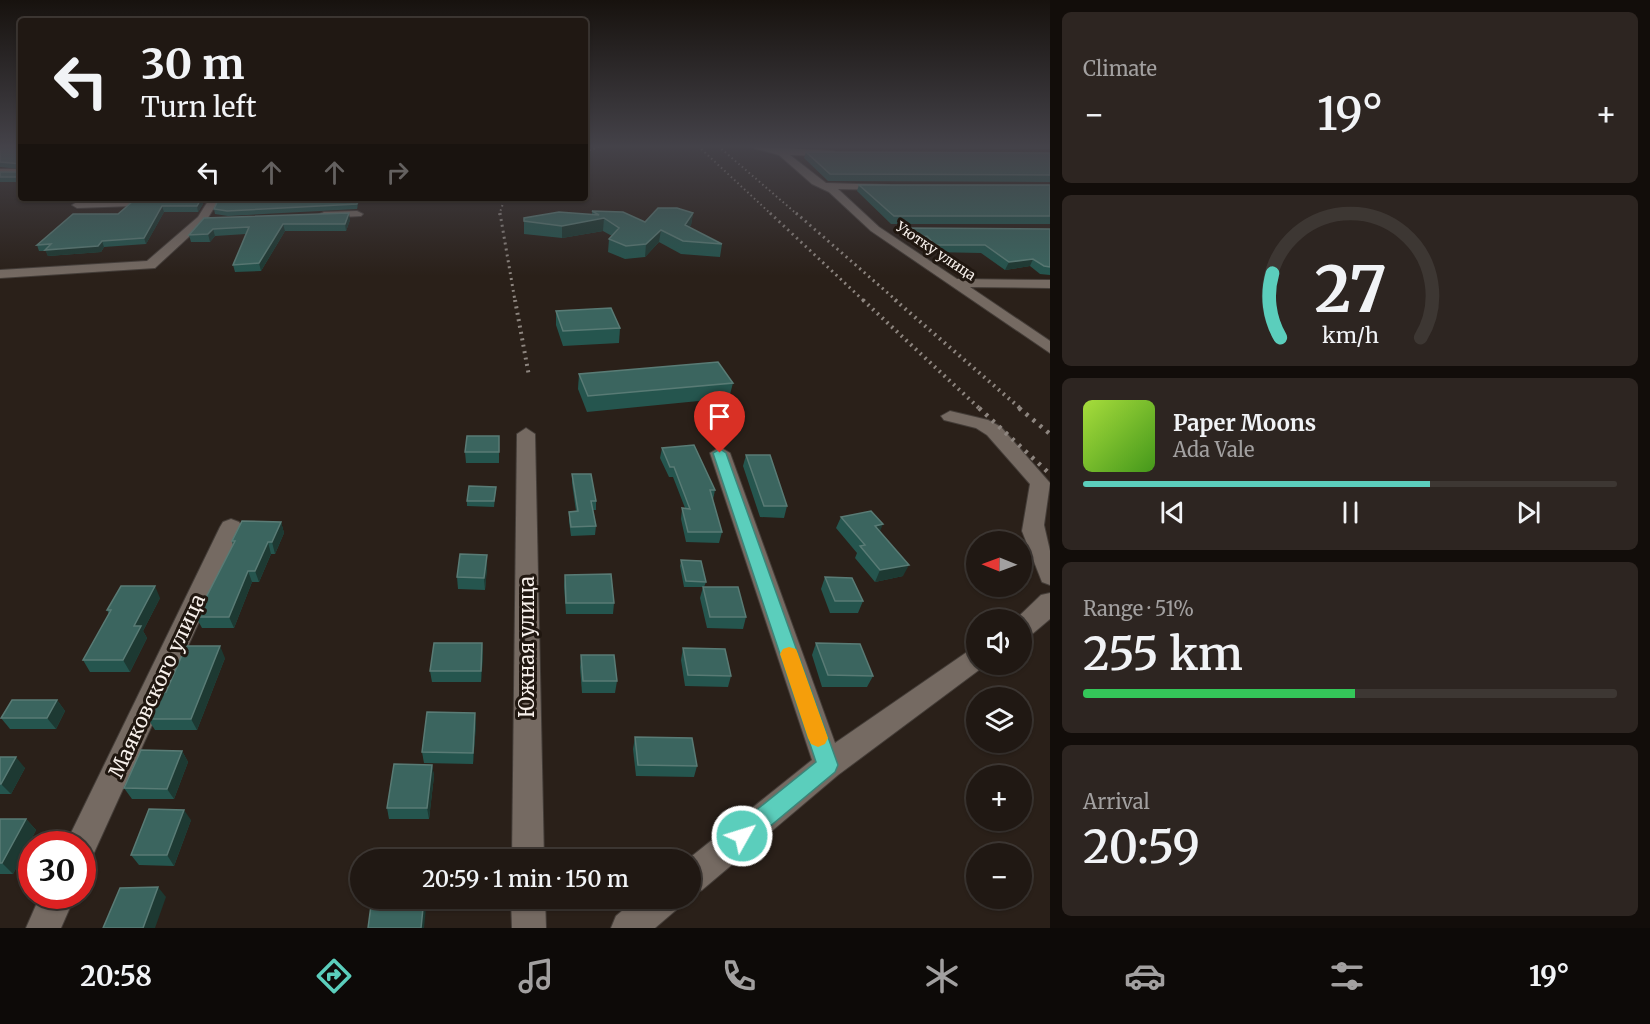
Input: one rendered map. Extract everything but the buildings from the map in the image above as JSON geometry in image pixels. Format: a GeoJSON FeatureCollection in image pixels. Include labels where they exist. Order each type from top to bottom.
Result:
{"type":"FeatureCollection","features":[{"type":"Feature","properties":{"kind":"street","name":"Уютку улица"},"geometry":{"type":"LineString","coordinates":[[832,189],[875,229],[1050,348]]}},
{"type":"Feature","properties":{"kind":"street"},"geometry":{"type":"LineString","coordinates":[[0,274],[150,265],[202,219],[210,201]]}},
{"type":"Feature","properties":{"kind":"street"},"geometry":{"type":"LineString","coordinates":[[77,205],[168,202]]}},
{"type":"Feature","properties":{"kind":"street"},"geometry":{"type":"LineString","coordinates":[[310,216],[357,214]]}},
{"type":"Feature","properties":{"kind":"street"},"geometry":{"type":"LineString","coordinates":[[202,219],[219,220]]}},
{"type":"Feature","properties":{"kind":"street"},"geometry":{"type":"LineString","coordinates":[[875,229],[898,229]]}},
{"type":"Feature","properties":{"kind":"street"},"geometry":{"type":"LineString","coordinates":[[956,283],[1050,284]]}},
{"type":"Feature","properties":{"kind":"street"},"geometry":{"type":"LineString","coordinates":[[950,416],[982,424],[994,431],[1040,483],[1042,495],[1035,510],[1033,529],[1050,576]]}},
{"type":"Feature","properties":{"kind":"street","name":"Южная улица"},"geometry":{"type":"LineString","coordinates":[[526,434],[528,849]]}},
{"type":"Feature","properties":{"kind":"street"},"geometry":{"type":"LineString","coordinates":[[720,453],[828,765]]}},
{"type":"Feature","properties":{"kind":"street","name":"Маяковского улица"},"geometry":{"type":"LineString","coordinates":[[88,831],[231,527]]}},
{"type":"Feature","properties":{"kind":"street"},"geometry":{"type":"LineString","coordinates":[[1032,621],[1050,602]]}},
{"type":"Feature","properties":{"kind":"street"},"geometry":{"type":"LineString","coordinates":[[701,869],[828,765],[966,667]]}},
{"type":"Feature","properties":{"kind":"street"},"geometry":{"type":"LineString","coordinates":[[43,928],[52,909]]}},
{"type":"Feature","properties":{"kind":"street"},"geometry":{"type":"LineString","coordinates":[[528,909],[529,928]]}},
{"type":"Feature","properties":{"kind":"railway"},"geometry":{"type":"LineString","coordinates":[[744,189],[772,215]]}},
{"type":"Feature","properties":{"kind":"railway"},"geometry":{"type":"LineString","coordinates":[[768,189],[798,215]]}},
{"type":"Feature","properties":{"kind":"railway"},"geometry":{"type":"LineString","coordinates":[[499,215],[504,201]]}},
{"type":"Feature","properties":{"kind":"railway"},"geometry":{"type":"LineString","coordinates":[[500,213],[515,301]]}},
{"type":"Feature","properties":{"kind":"railway"},"geometry":{"type":"LineString","coordinates":[[770,213],[864,301]]}},
{"type":"Feature","properties":{"kind":"railway"},"geometry":{"type":"LineString","coordinates":[[796,213],[897,301]]}},
{"type":"Feature","properties":{"kind":"railway"},"geometry":{"type":"LineString","coordinates":[[515,300],[529,376]]}},
{"type":"Feature","properties":{"kind":"railway"},"geometry":{"type":"LineString","coordinates":[[863,300],[980,409]]}},
{"type":"Feature","properties":{"kind":"railway"},"geometry":{"type":"LineString","coordinates":[[895,300],[1021,409]]}},
{"type":"Feature","properties":{"kind":"railway"},"geometry":{"type":"LineString","coordinates":[[979,408],[1050,474]]}},
{"type":"Feature","properties":{"kind":"railway"},"geometry":{"type":"LineString","coordinates":[[1019,408],[1050,434]]}},
{"type":"Feature","properties":{"kind":"slow traffic"},"geometry":{"type":"LineString","coordinates":[[789,654],[818,738]]}},
{"type":"Feature","properties":{"kind":"route"},"geometry":{"type":"LineString","coordinates":[[720,453],[828,765],[742,836]]}}]}
